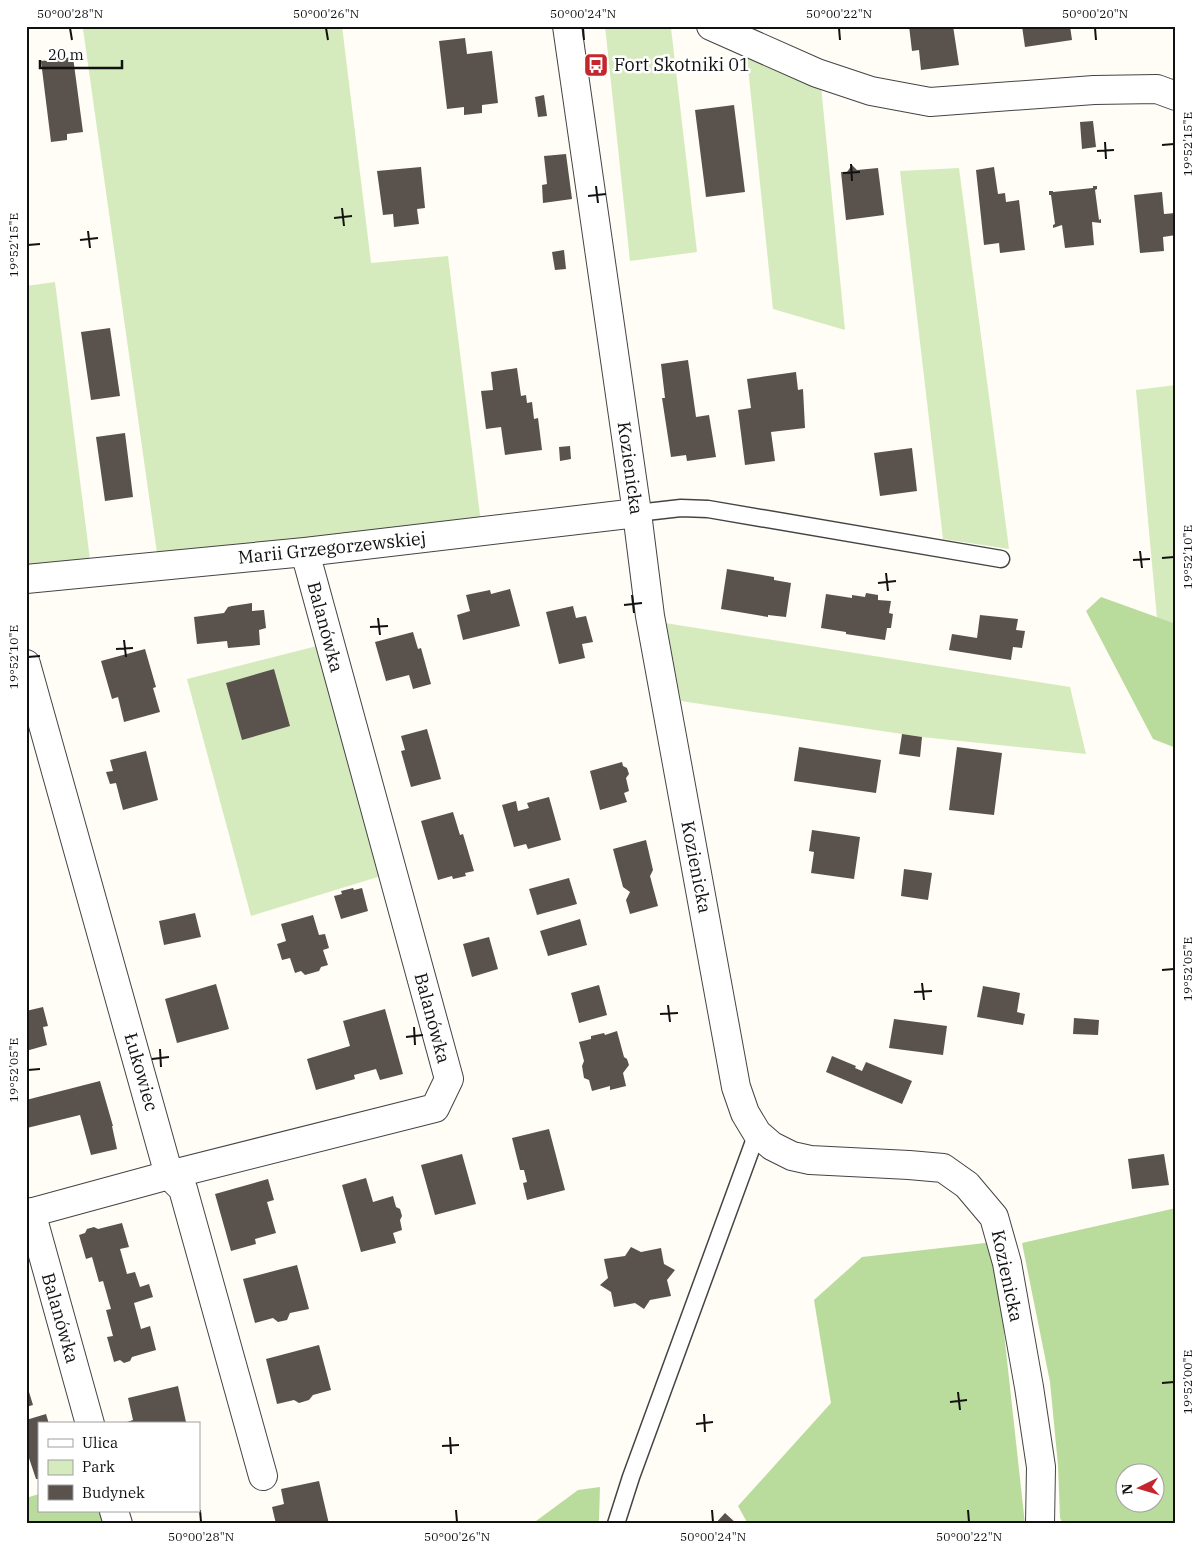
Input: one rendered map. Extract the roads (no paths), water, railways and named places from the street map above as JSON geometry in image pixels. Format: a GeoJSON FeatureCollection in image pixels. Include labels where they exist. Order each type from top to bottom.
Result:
{"type":"FeatureCollection","features":[{"type":"Feature","properties":{"kind":"street","name":"Kozienicka"},"geometry":{"type":"LineString","coordinates":[[567,26],[650,616],[736,1087],[745,1113],[758,1133],[772,1146],[792,1156],[810,1160],[943,1168],[967,1185],[994,1217],[1007,1264],[1041,1467],[1040,1524]]}},
{"type":"Feature","properties":{"kind":"street"},"geometry":{"type":"LineString","coordinates":[[711,26],[817,73],[870,91],[930,102],[1094,90],[1156,89],[1176,96]]}},
{"type":"Feature","properties":{"kind":"street","name":"Marii Grzegorzewskiej"},"geometry":{"type":"LineString","coordinates":[[26,579],[305,552],[637,513]]}},
{"type":"Feature","properties":{"kind":"street","name":"Balanówka"},"geometry":{"type":"LineString","coordinates":[[89,1422],[29,1213],[169,1175],[435,1108],[449,1079],[305,552]]}},
{"type":"Feature","properties":{"kind":"street","name":"Łukowiec"},"geometry":{"type":"LineString","coordinates":[[26,664],[169,1175],[183,1189],[264,1476]]}},
{"type":"Feature","properties":{"kind":"street"},"geometry":{"type":"LineString","coordinates":[[114,1512],[118,1524]]}},
{"type":"Feature","properties":{"kind":"lane"},"geometry":{"type":"LineString","coordinates":[[637,513],[681,508],[708,509],[1001,559]]}},
{"type":"Feature","properties":{"kind":"lane"},"geometry":{"type":"LineString","coordinates":[[616,1524],[631,1477],[758,1133]]}},
{"type":"Feature","properties":{"kind":"place","name":"Fort Skotniki 01"},"geometry":{"type":"Point","coordinates":[596,65]}}]}
